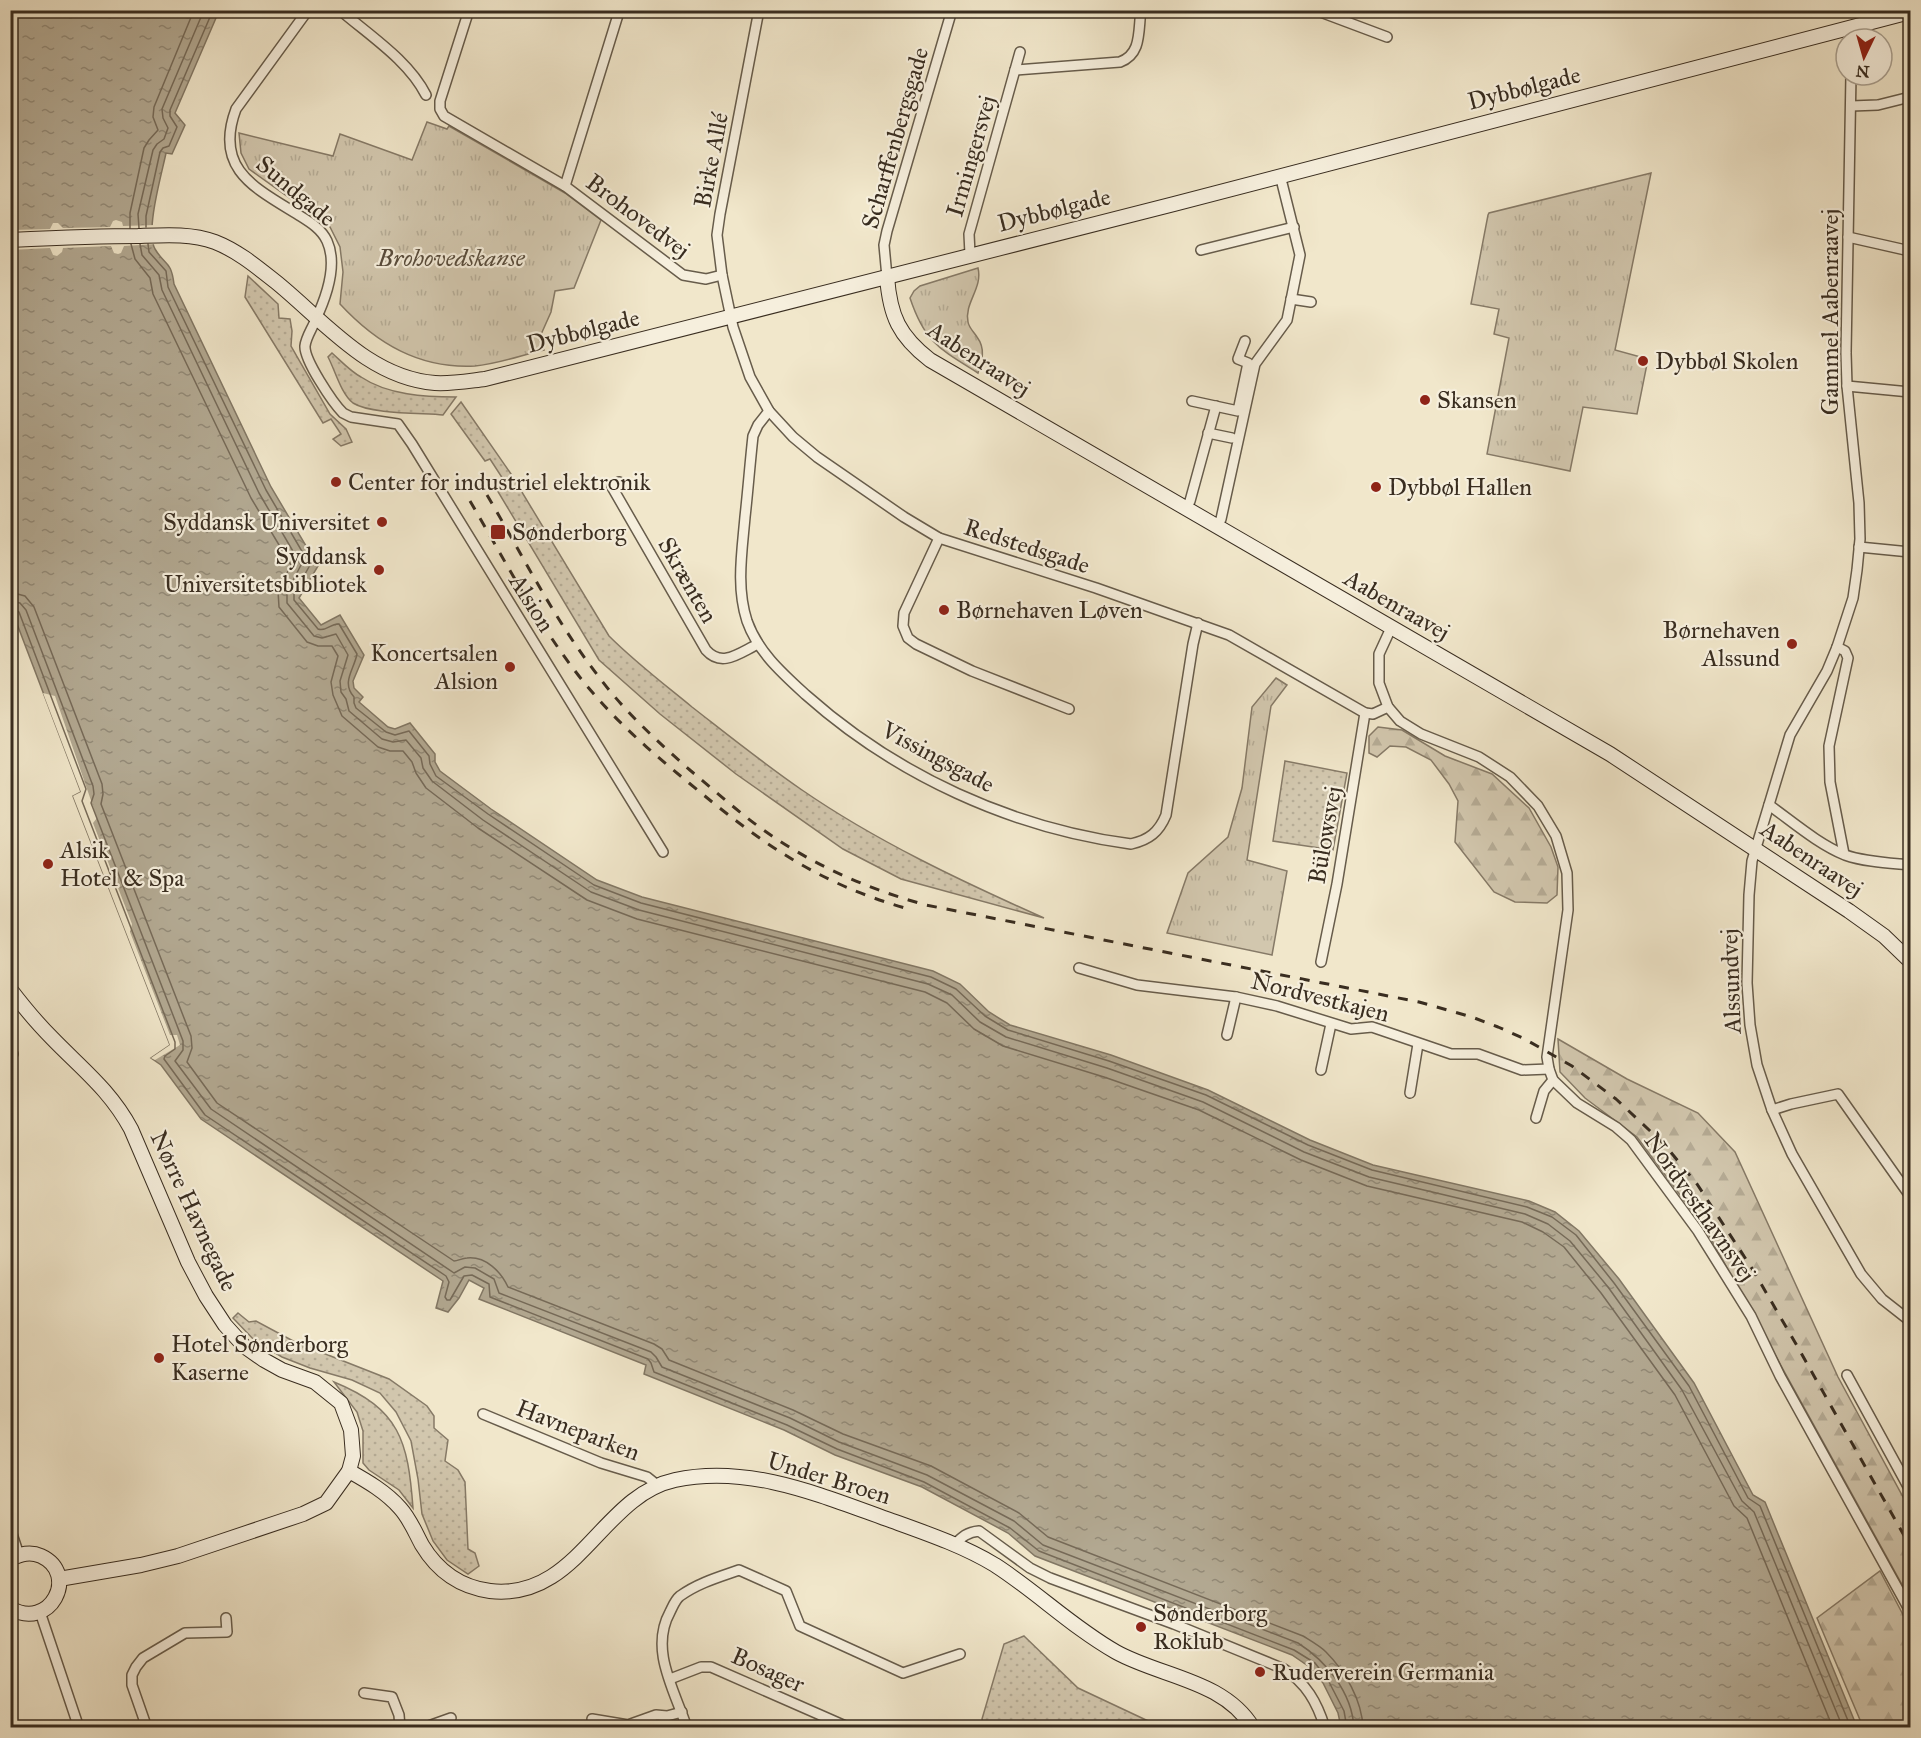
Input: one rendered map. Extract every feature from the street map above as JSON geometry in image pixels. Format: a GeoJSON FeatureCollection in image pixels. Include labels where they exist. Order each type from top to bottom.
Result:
{"type":"FeatureCollection","features":[{"type":"Feature","properties":{"kind":"street","name":"Sundgade"},"geometry":{"type":"LineString","coordinates":[[308,10],[236,109],[230,126],[230,142],[234,160],[241,174],[254,188],[310,222],[321,232],[328,243],[331,272],[329,285],[317,317]]}},
{"type":"Feature","properties":{"kind":"street"},"geometry":{"type":"LineString","coordinates":[[340,10],[401,62],[421,84],[426,95]]}},
{"type":"Feature","properties":{"kind":"street","name":"Brohovedvej"},"geometry":{"type":"LineString","coordinates":[[469,10],[440,101],[440,110],[449,120],[565,186],[683,275],[706,279],[722,275]]}},
{"type":"Feature","properties":{"kind":"street","name":"Birke Allé"},"geometry":{"type":"LineString","coordinates":[[730,316],[717,235],[759,10]]}},
{"type":"Feature","properties":{"kind":"street","name":"Scharffenbergsgade"},"geometry":{"type":"LineString","coordinates":[[887,277],[884,245],[887,231],[951,10]]}},
{"type":"Feature","properties":{"kind":"street","name":"Irmingersvej"},"geometry":{"type":"LineString","coordinates":[[1015,70],[1120,63],[1129,59],[1135,52],[1141,10]]}},
{"type":"Feature","properties":{"kind":"street"},"geometry":{"type":"LineString","coordinates":[[1315,10],[1388,37]]}},
{"type":"Feature","properties":{"kind":"street","name":"Dybbølgade"},"geometry":{"type":"LineString","coordinates":[[10,240],[180,235],[215,242],[242,256],[357,352],[394,373],[414,380],[455,383],[485,379],[1280,175],[1851,32],[1911,12]]}},
{"type":"Feature","properties":{"kind":"street","name":"Brohovedvej"},"geometry":{"type":"LineString","coordinates":[[565,186],[618,15]]}},
{"type":"Feature","properties":{"kind":"street","name":"Irmingersvej"},"geometry":{"type":"LineString","coordinates":[[970,254],[969,234],[1020,52]]}},
{"type":"Feature","properties":{"kind":"street","name":"Gammel Aabenraavej"},"geometry":{"type":"LineString","coordinates":[[1756,848],[1790,735],[1827,671],[1853,598],[1859,547],[1859,504],[1847,386],[1851,87]]}},
{"type":"Feature","properties":{"kind":"street"},"geometry":{"type":"LineString","coordinates":[[1851,106],[1878,105],[1911,97]]}},
{"type":"Feature","properties":{"kind":"street"},"geometry":{"type":"LineString","coordinates":[[1216,527],[1221,519],[1255,364],[1287,320],[1300,255],[1280,175]]}},
{"type":"Feature","properties":{"kind":"street"},"geometry":{"type":"LineString","coordinates":[[1201,250],[1294,227]]}},
{"type":"Feature","properties":{"kind":"street"},"geometry":{"type":"LineString","coordinates":[[1848,237],[1911,250]]}},
{"type":"Feature","properties":{"kind":"street","name":"Aabenraavej"},"geometry":{"type":"LineString","coordinates":[[887,277],[892,313],[905,337],[930,360],[1610,754],[1756,848],[1866,923],[1911,961]]}},
{"type":"Feature","properties":{"kind":"street"},"geometry":{"type":"LineString","coordinates":[[1291,298],[1311,302]]}},
{"type":"Feature","properties":{"kind":"street","name":"Redstedsgade"},"geometry":{"type":"LineString","coordinates":[[730,316],[750,377],[769,411],[793,437],[817,457],[904,517],[939,538],[1198,623],[1238,640],[1365,714]]}},
{"type":"Feature","properties":{"kind":"street","name":"Alsion"},"geometry":{"type":"LineString","coordinates":[[317,317],[308,338],[306,354],[339,409],[351,417],[398,424],[663,852]]}},
{"type":"Feature","properties":{"kind":"street"},"geometry":{"type":"LineString","coordinates":[[1192,401],[1238,411],[1248,363],[1238,359],[1245,341]]}},
{"type":"Feature","properties":{"kind":"street"},"geometry":{"type":"LineString","coordinates":[[1847,386],[1911,392]]}},
{"type":"Feature","properties":{"kind":"street"},"geometry":{"type":"LineString","coordinates":[[1185,508],[1190,501],[1216,406]]}},
{"type":"Feature","properties":{"kind":"street","name":"Vissingsgade"},"geometry":{"type":"LineString","coordinates":[[769,411],[753,436],[740,570],[747,621],[758,644],[777,669],[823,711],[879,751],[941,786],[984,806],[1052,828],[1131,844],[1142,842],[1154,835],[1161,827],[1166,815],[1198,623]]}},
{"type":"Feature","properties":{"kind":"street"},"geometry":{"type":"LineString","coordinates":[[1208,434],[1232,438]]}},
{"type":"Feature","properties":{"kind":"street","name":"Skrænten"},"geometry":{"type":"LineString","coordinates":[[619,482],[612,487],[705,650],[712,657],[720,659],[728,658],[758,644]]}},
{"type":"Feature","properties":{"kind":"street"},"geometry":{"type":"LineString","coordinates":[[939,538],[904,613],[903,626],[908,638],[972,671],[1069,709]]}},
{"type":"Feature","properties":{"kind":"street"},"geometry":{"type":"LineString","coordinates":[[1859,547],[1911,552]]}},
{"type":"Feature","properties":{"kind":"street"},"geometry":{"type":"LineString","coordinates":[[1365,714],[1373,714],[1388,707],[1380,683],[1379,654],[1391,628]]}},
{"type":"Feature","properties":{"kind":"street"},"geometry":{"type":"LineString","coordinates":[[1837,647],[1845,651],[1848,658],[1829,746],[1830,782],[1844,854]]}},
{"type":"Feature","properties":{"kind":"street","name":"Nordvesthavnsvej"},"geometry":{"type":"LineString","coordinates":[[1388,707],[1400,721],[1422,734],[1479,757],[1510,777],[1538,806],[1556,836],[1567,873],[1568,910],[1547,1057],[1553,1080],[1577,1103],[1616,1126],[1631,1140],[1698,1231],[1751,1316],[1780,1376],[1911,1611]]}},
{"type":"Feature","properties":{"kind":"street","name":"Bülowsvej"},"geometry":{"type":"LineString","coordinates":[[1321,962],[1337,884],[1365,714]]}},
{"type":"Feature","properties":{"kind":"street"},"geometry":{"type":"LineString","coordinates":[[1769,805],[1844,854],[1864,860],[1911,865]]}},
{"type":"Feature","properties":{"kind":"street","name":"Alssundvej"},"geometry":{"type":"LineString","coordinates":[[1756,848],[1752,861],[1749,896],[1748,993],[1750,1025],[1757,1065],[1772,1110],[1792,1154],[1861,1274],[1882,1299],[1911,1321]]}},
{"type":"Feature","properties":{"kind":"street","name":"Nordvestkajen"},"geometry":{"type":"LineString","coordinates":[[1079,968],[1137,985],[1236,997],[1277,1006],[1351,1029],[1372,1027],[1451,1054],[1478,1054],[1522,1070],[1549,1069]]}},
{"type":"Feature","properties":{"kind":"street","name":"Nørre Havnegade"},"geometry":{"type":"LineString","coordinates":[[10,989],[51,1037],[120,1108],[188,1262],[206,1296],[225,1324],[244,1346],[264,1360],[282,1370],[315,1382],[340,1403],[351,1430],[353,1456],[349,1471]]}},
{"type":"Feature","properties":{"kind":"street"},"geometry":{"type":"LineString","coordinates":[[1227,1035],[1236,997]]}},
{"type":"Feature","properties":{"kind":"street"},"geometry":{"type":"LineString","coordinates":[[1321,1070],[1331,1024]]}},
{"type":"Feature","properties":{"kind":"street"},"geometry":{"type":"LineString","coordinates":[[1410,1093],[1419,1044]]}},
{"type":"Feature","properties":{"kind":"street"},"geometry":{"type":"LineString","coordinates":[[1536,1118],[1544,1091],[1553,1080]]}},
{"type":"Feature","properties":{"kind":"street"},"geometry":{"type":"LineString","coordinates":[[1772,1110],[1838,1094],[1911,1196]]}},
{"type":"Feature","properties":{"kind":"street"},"geometry":{"type":"LineString","coordinates":[[1847,1375],[1911,1490]]}},
{"type":"Feature","properties":{"kind":"street","name":"Havneparken"},"geometry":{"type":"LineString","coordinates":[[483,1414],[601,1464],[647,1477],[657,1485]]}},
{"type":"Feature","properties":{"kind":"street"},"geometry":{"type":"LineString","coordinates":[[59,1579],[141,1565],[178,1556],[303,1514],[326,1503],[349,1471]]}},
{"type":"Feature","properties":{"kind":"street","name":"Under Broen"},"geometry":{"type":"LineString","coordinates":[[349,1471],[389,1497],[401,1509],[440,1568],[452,1578],[472,1587],[492,1591],[514,1590],[534,1585],[551,1577],[572,1562],[633,1501],[657,1485],[676,1479],[712,1476],[737,1476],[771,1481],[835,1501],[954,1545],[991,1563],[1081,1630],[1118,1653],[1222,1695],[1240,1710],[1253,1728]]}},
{"type":"Feature","properties":{"kind":"street"},"geometry":{"type":"LineString","coordinates":[[10,1528],[15,1557],[28,1553],[45,1558],[52,1563],[59,1579],[59,1590],[49,1607],[30,1614],[10,1608]]}},
{"type":"Feature","properties":{"kind":"street"},"geometry":{"type":"LineString","coordinates":[[954,1545],[965,1534],[979,1531],[1029,1568],[1050,1578],[1174,1624],[1284,1669],[1299,1679],[1309,1690],[1324,1728]]}},
{"type":"Feature","properties":{"kind":"street"},"geometry":{"type":"LineString","coordinates":[[687,1728],[662,1658],[661,1641],[664,1622],[677,1598],[706,1581],[740,1570],[786,1591],[800,1626],[903,1673],[960,1654]]}},
{"type":"Feature","properties":{"kind":"street"},"geometry":{"type":"LineString","coordinates":[[40,1612],[79,1728]]}},
{"type":"Feature","properties":{"kind":"street"},"geometry":{"type":"LineString","coordinates":[[147,1728],[132,1685],[132,1675],[136,1667],[143,1658],[185,1633],[227,1632],[226,1618]]}},
{"type":"Feature","properties":{"kind":"street","name":"Bosager"},"geometry":{"type":"LineString","coordinates":[[669,1679],[701,1667],[711,1667],[850,1728]]}},
{"type":"Feature","properties":{"kind":"street"},"geometry":{"type":"LineString","coordinates":[[364,1693],[392,1697],[399,1715],[400,1728]]}},
{"type":"Feature","properties":{"kind":"street"},"geometry":{"type":"LineString","coordinates":[[592,1719],[628,1725],[656,1714],[667,1716],[682,1712]]}},
{"type":"Feature","properties":{"kind":"street"},"geometry":{"type":"LineString","coordinates":[[423,1728],[450,1718]]}},
{"type":"Feature","properties":{"kind":"green space","name":"Brohovedskanse"},"geometry":{"type":"Polygon","coordinates":[[[427,122],[447,129],[449,126],[565,193],[601,220],[574,288],[555,291],[551,312],[539,339],[544,350],[484,365],[455,366],[418,358],[384,342],[340,304],[343,272],[340,247],[330,227],[249,169],[241,153],[239,133],[333,156],[340,134],[412,160],[427,122]]]}},
{"type":"Feature","properties":{"kind":"green space"},"geometry":{"type":"Polygon","coordinates":[[[1651,173],[1615,350],[1648,359],[1637,414],[1583,407],[1570,471],[1487,454],[1509,338],[1494,334],[1499,309],[1471,304],[1489,213],[1651,173]]]}},
{"type":"Feature","properties":{"kind":"green space"},"geometry":{"type":"Polygon","coordinates":[[[978,268],[978,282],[967,315],[969,326],[982,346],[982,360],[978,373],[935,343],[922,325],[910,298],[920,286],[978,268]]]}},
{"type":"Feature","properties":{"kind":"green space"},"geometry":{"type":"Polygon","coordinates":[[[248,276],[278,304],[279,318],[290,319],[291,346],[330,414],[346,429],[352,442],[341,446],[333,439],[341,434],[331,419],[323,423],[245,297],[248,276]]]}},
{"type":"Feature","properties":{"kind":"green space"},"geometry":{"type":"Polygon","coordinates":[[[332,353],[357,375],[383,388],[419,395],[456,397],[443,415],[383,411],[361,407],[349,399],[342,388],[328,357],[332,353]]]}},
{"type":"Feature","properties":{"kind":"green space"},"geometry":{"type":"Polygon","coordinates":[[[461,402],[511,474],[609,636],[629,655],[746,749],[830,809],[920,859],[1044,918],[901,879],[843,849],[736,774],[660,714],[599,660],[494,485],[503,479],[490,459],[485,461],[451,414],[461,402]]]}},
{"type":"Feature","properties":{"kind":"green space"},"geometry":{"type":"Polygon","coordinates":[[[1276,678],[1287,685],[1271,706],[1247,860],[1287,871],[1272,955],[1167,933],[1188,873],[1228,837],[1242,788],[1252,707],[1276,678]]]}},
{"type":"Feature","properties":{"kind":"green space"},"geometry":{"type":"Polygon","coordinates":[[[1378,727],[1402,730],[1445,756],[1492,774],[1529,808],[1551,847],[1558,867],[1557,895],[1547,903],[1515,902],[1494,892],[1455,842],[1458,801],[1449,784],[1431,760],[1406,747],[1390,746],[1377,757],[1369,753],[1369,736],[1378,727]]]}},
{"type":"Feature","properties":{"kind":"green space"},"geometry":{"type":"Polygon","coordinates":[[[1285,761],[1347,773],[1333,850],[1273,841],[1285,761]]]}},
{"type":"Feature","properties":{"kind":"green space"},"geometry":{"type":"Polygon","coordinates":[[[1558,1039],[1627,1079],[1698,1113],[1735,1152],[1838,1377],[1910,1510],[1910,1599],[1706,1230],[1637,1137],[1585,1098],[1560,1072],[1558,1039]]]}},
{"type":"Feature","properties":{"kind":"green space"},"geometry":{"type":"Polygon","coordinates":[[[238,1313],[249,1322],[256,1321],[295,1342],[389,1379],[427,1406],[434,1416],[434,1428],[448,1440],[445,1461],[458,1470],[465,1482],[468,1549],[475,1553],[479,1566],[468,1574],[447,1560],[433,1541],[422,1514],[411,1441],[396,1412],[380,1393],[352,1380],[282,1357],[255,1341],[233,1318],[238,1313]]]}},
{"type":"Feature","properties":{"kind":"green space"},"geometry":{"type":"Polygon","coordinates":[[[334,1382],[356,1392],[373,1404],[387,1416],[396,1430],[408,1464],[413,1508],[399,1490],[369,1470],[363,1463],[363,1431],[357,1412],[334,1382]]]}},
{"type":"Feature","properties":{"kind":"green space"},"geometry":{"type":"Polygon","coordinates":[[[1880,1571],[1910,1628],[1910,1727],[1863,1727],[1817,1618],[1880,1571]]]}},
{"type":"Feature","properties":{"kind":"green space"},"geometry":{"type":"Polygon","coordinates":[[[1024,1636],[1078,1688],[1161,1727],[984,1727],[982,1719],[1004,1644],[1024,1636]]]}},
{"type":"Feature","properties":{"kind":"water"},"geometry":{"type":"Polygon","coordinates":[[[11,11],[219,11],[175,113],[185,125],[172,154],[166,153],[153,216],[152,241],[155,249],[169,267],[174,284],[271,487],[318,566],[299,598],[321,625],[340,615],[364,655],[353,681],[354,688],[363,697],[359,702],[388,727],[395,729],[410,723],[435,754],[435,762],[440,771],[491,809],[597,880],[642,897],[933,971],[960,984],[989,1012],[1010,1025],[1111,1055],[1208,1090],[1310,1140],[1373,1165],[1529,1201],[1555,1212],[1579,1231],[1619,1279],[1694,1383],[1753,1495],[1765,1502],[1857,1727],[1341,1727],[1338,1713],[1323,1683],[1311,1668],[1292,1655],[1035,1556],[1008,1533],[922,1487],[835,1455],[784,1430],[644,1374],[646,1365],[479,1299],[484,1288],[469,1280],[448,1312],[436,1308],[443,1281],[201,1119],[161,1065],[151,1058],[170,1045],[73,796],[81,792],[11,608],[11,11]]]}},
{"type":"Feature","properties":{"kind":"pier"},"geometry":{"type":"Polygon","coordinates":[[[116,220],[122,222],[123,226],[155,225],[157,244],[124,246],[118,254],[114,253],[111,246],[63,248],[57,256],[53,255],[50,248],[10,250],[11,230],[50,229],[53,223],[58,223],[63,228],[110,227],[116,220]]]}},
{"type":"Feature","properties":{"kind":"pier"},"geometry":{"type":"Polygon","coordinates":[[[43,693],[55,696],[97,818],[93,823],[132,924],[130,932],[170,1035],[177,1035],[180,1045],[155,1060],[151,1058],[170,1045],[73,796],[81,792],[43,693]]]}},
{"type":"Feature","properties":{"kind":"ferry route"},"geometry":{"type":"LineString","coordinates":[[10,22],[22,10]]}},
{"type":"Feature","properties":{"kind":"railway"},"geometry":{"type":"LineString","coordinates":[[487,495],[568,634],[620,702],[666,749],[744,815],[781,842],[820,864],[861,883],[926,905],[1419,1002],[1498,1027],[1523,1038],[1572,1066],[1616,1099],[1664,1144],[1697,1184],[1753,1270],[1910,1546]]}},
{"type":"Feature","properties":{"kind":"railway"},"geometry":{"type":"LineString","coordinates":[[470,501],[527,600],[575,672],[639,740],[740,824],[790,858],[843,886],[905,908]]}},
{"type":"Feature","properties":{"kind":"place","name":"Dybbøl Skolen"},"geometry":{"type":"Point","coordinates":[1643,361]}},
{"type":"Feature","properties":{"kind":"place","name":"Skansen"},"geometry":{"type":"Point","coordinates":[1425,400]}},
{"type":"Feature","properties":{"kind":"place","name":"Center for industriel elektronik"},"geometry":{"type":"Point","coordinates":[336,482]}},
{"type":"Feature","properties":{"kind":"place","name":"Dybbøl Hallen"},"geometry":{"type":"Point","coordinates":[1376,487]}},
{"type":"Feature","properties":{"kind":"place","name":"Syddansk Universitet"},"geometry":{"type":"Point","coordinates":[382,522]}},
{"type":"Feature","properties":{"kind":"place","name":"Sønderborg"},"geometry":{"type":"Point","coordinates":[498,532]}},
{"type":"Feature","properties":{"kind":"place","name":"Syddansk Universitetsbibliotek"},"geometry":{"type":"Point","coordinates":[379,570]}},
{"type":"Feature","properties":{"kind":"place","name":"Børnehaven Løven"},"geometry":{"type":"Point","coordinates":[944,610]}},
{"type":"Feature","properties":{"kind":"place","name":"Børnehaven Alssund"},"geometry":{"type":"Point","coordinates":[1792,644]}},
{"type":"Feature","properties":{"kind":"place","name":"Koncertsalen Alsion"},"geometry":{"type":"Point","coordinates":[510,667]}},
{"type":"Feature","properties":{"kind":"place","name":"Alsik Hotel & Spa"},"geometry":{"type":"Point","coordinates":[48,864]}},
{"type":"Feature","properties":{"kind":"place","name":"Hotel Sønderborg Kaserne"},"geometry":{"type":"Point","coordinates":[159,1358]}},
{"type":"Feature","properties":{"kind":"place","name":"Sønderborg Roklub"},"geometry":{"type":"Point","coordinates":[1141,1627]}},
{"type":"Feature","properties":{"kind":"place","name":"Ruderverein Germania"},"geometry":{"type":"Point","coordinates":[1260,1672]}}]}
